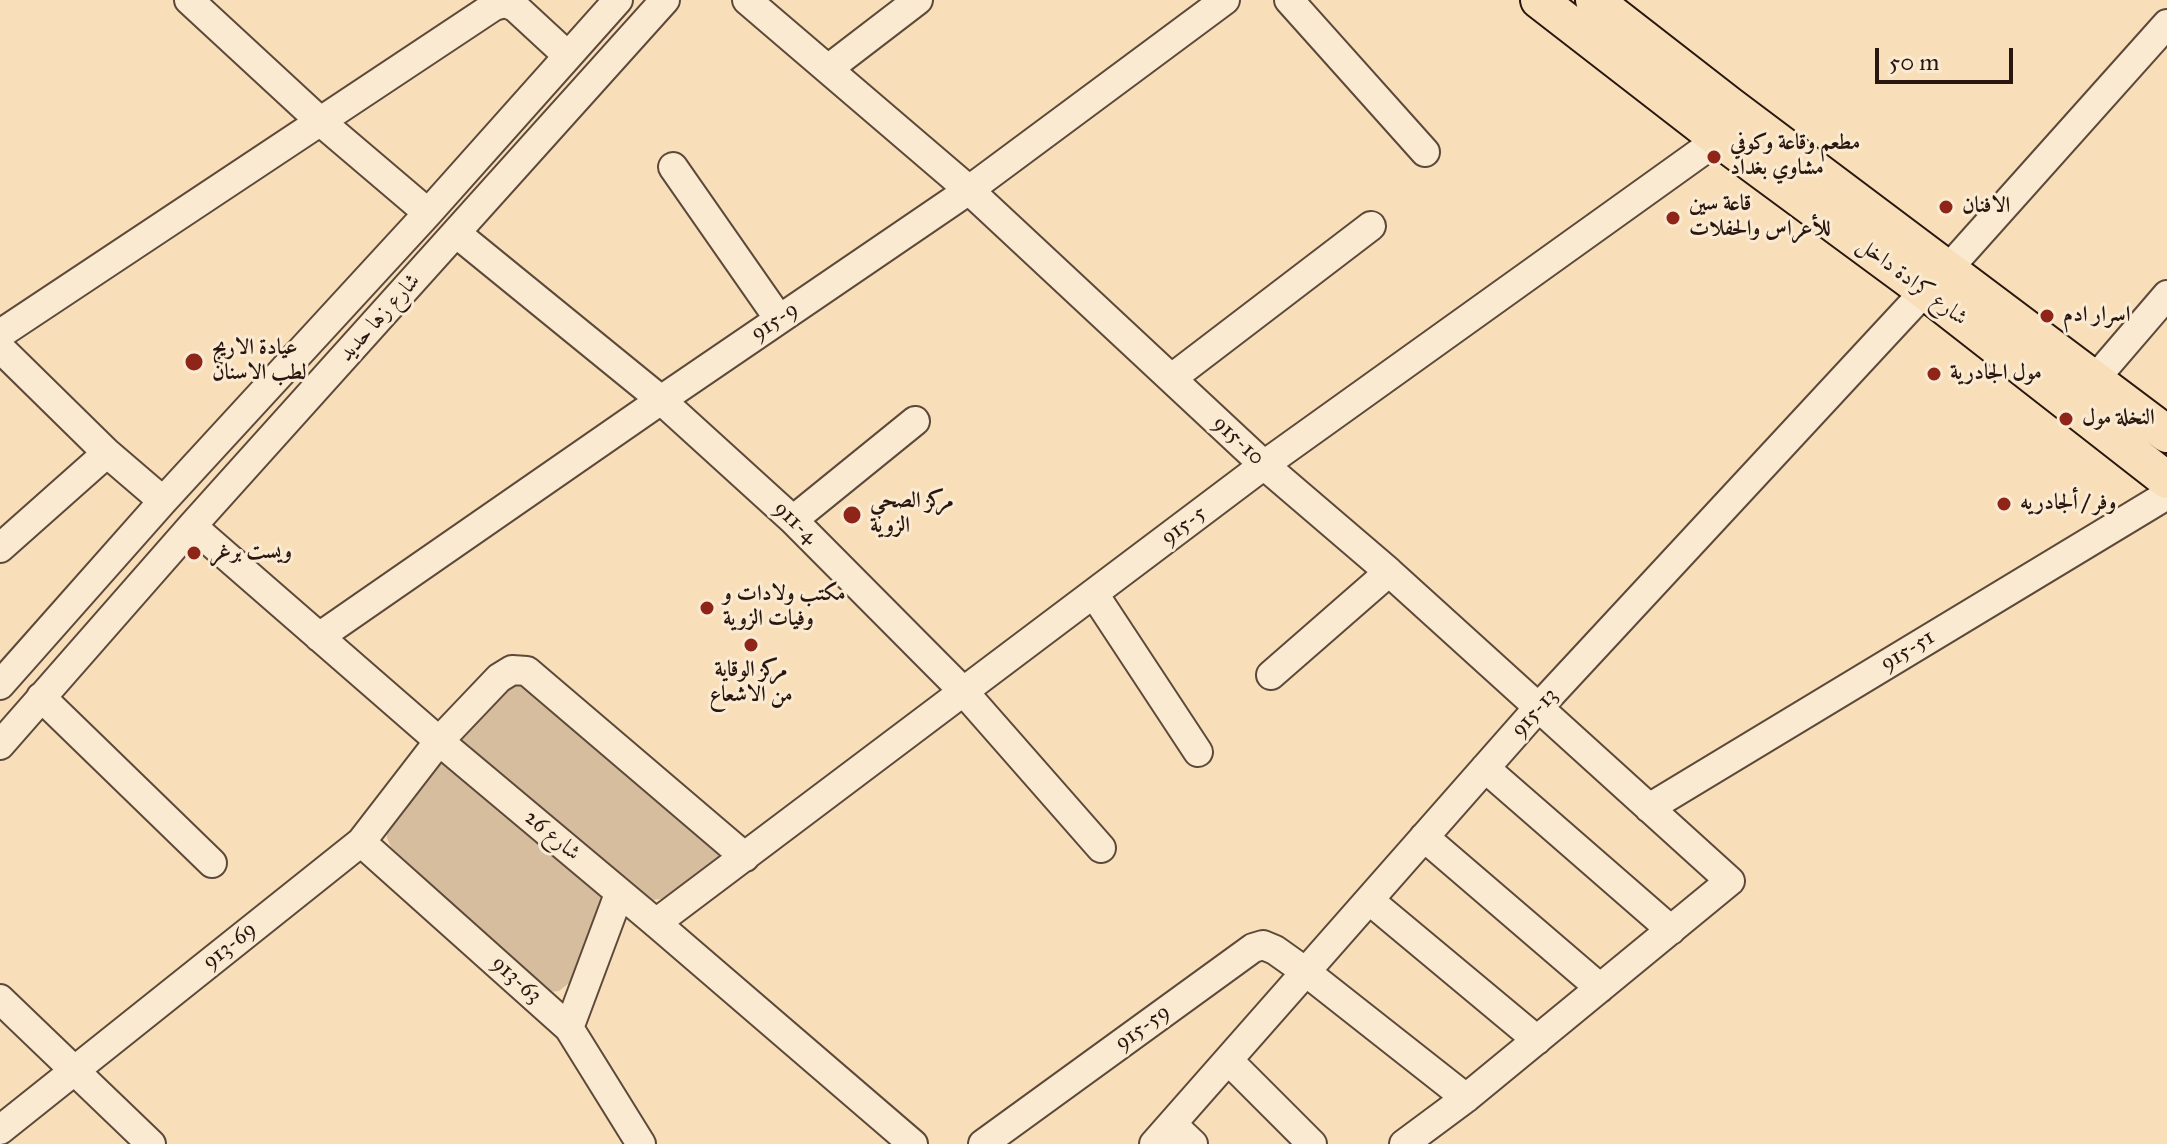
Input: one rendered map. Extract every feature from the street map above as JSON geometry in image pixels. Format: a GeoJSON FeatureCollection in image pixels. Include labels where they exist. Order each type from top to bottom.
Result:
{"type":"FeatureCollection","features":[{"type":"Feature","properties":{"kind":"main road","name":"شارع كرادة داخل"},"geometry":{"type":"LineString","coordinates":[[1539,0],[1936,280],[2094,380],[2167,434]]}},
{"type":"Feature","properties":{"kind":"main road","name":"شارع كرادة داخل"},"geometry":{"type":"LineString","coordinates":[[1594,0],[1719,125]]}},
{"type":"Feature","properties":{"kind":"main road","name":"شارع كرادة داخل"},"geometry":{"type":"LineString","coordinates":[[1936,280],[2167,480]]}},
{"type":"Feature","properties":{"kind":"street"},"geometry":{"type":"LineString","coordinates":[[189,0],[321,122],[428,213]]}},
{"type":"Feature","properties":{"kind":"street","name":"شارع زها حديد"},"geometry":{"type":"LineString","coordinates":[[0,685],[618,0]]}},
{"type":"Feature","properties":{"kind":"street","name":"شارع زها حديد"},"geometry":{"type":"LineString","coordinates":[[0,745],[192,526],[665,0]]}},
{"type":"Feature","properties":{"kind":"street","name":"915-10"},"geometry":{"type":"LineString","coordinates":[[747,0],[969,190],[1264,465],[1389,572],[1730,881],[1671,930]]}},
{"type":"Feature","properties":{"kind":"street"},"geometry":{"type":"LineString","coordinates":[[828,69],[918,0]]}},
{"type":"Feature","properties":{"kind":"street","name":"915-9"},"geometry":{"type":"LineString","coordinates":[[319,637],[969,190],[1225,0]]}},
{"type":"Feature","properties":{"kind":"street"},"geometry":{"type":"LineString","coordinates":[[1289,0],[1425,152]]}},
{"type":"Feature","properties":{"kind":"street"},"geometry":{"type":"LineString","coordinates":[[0,334],[494,6],[505,3],[515,7],[568,56]]}},
{"type":"Feature","properties":{"kind":"street","name":"915-13"},"geometry":{"type":"LineString","coordinates":[[1163,1134],[1538,708],[1936,280],[2167,24]]}},
{"type":"Feature","properties":{"kind":"street","name":"915-5"},"geometry":{"type":"LineString","coordinates":[[656,923],[1719,125]]}},
{"type":"Feature","properties":{"kind":"street"},"geometry":{"type":"LineString","coordinates":[[673,167],[779,319]]}},
{"type":"Feature","properties":{"kind":"street"},"geometry":{"type":"LineString","coordinates":[[1172,378],[1371,226]]}},
{"type":"Feature","properties":{"kind":"street","name":"911-4"},"geometry":{"type":"LineString","coordinates":[[456,233],[661,400],[793,520],[964,692],[1101,848]]}},
{"type":"Feature","properties":{"kind":"street"},"geometry":{"type":"LineString","coordinates":[[2094,380],[2167,295]]}},
{"type":"Feature","properties":{"kind":"street"},"geometry":{"type":"LineString","coordinates":[[0,348],[107,453],[163,501]]}},
{"type":"Feature","properties":{"kind":"street"},"geometry":{"type":"LineString","coordinates":[[793,520],[915,421]]}},
{"type":"Feature","properties":{"kind":"street"},"geometry":{"type":"LineString","coordinates":[[0,548],[107,453]]}},
{"type":"Feature","properties":{"kind":"street","name":"915-51"},"geometry":{"type":"LineString","coordinates":[[1649,808],[2167,495]]}},
{"type":"Feature","properties":{"kind":"street","name":"شارع 26"},"geometry":{"type":"LineString","coordinates":[[192,526],[439,741],[913,1144]]}},
{"type":"Feature","properties":{"kind":"street"},"geometry":{"type":"LineString","coordinates":[[1271,675],[1389,572]]}},
{"type":"Feature","properties":{"kind":"street"},"geometry":{"type":"LineString","coordinates":[[1094,594],[1198,752]]}},
{"type":"Feature","properties":{"kind":"street","name":"913-69"},"geometry":{"type":"LineString","coordinates":[[0,1130],[361,842],[439,741],[499,678],[512,670],[527,671],[745,857]]}},
{"type":"Feature","properties":{"kind":"street"},"geometry":{"type":"LineString","coordinates":[[41,697],[212,863]]}},
{"type":"Feature","properties":{"kind":"street"},"geometry":{"type":"LineString","coordinates":[[1404,1144],[1466,1098],[1671,930],[1485,768]]}},
{"type":"Feature","properties":{"kind":"street"},"geometry":{"type":"LineString","coordinates":[[1424,837],[1600,988]]}},
{"type":"Feature","properties":{"kind":"street","name":"913-63"},"geometry":{"type":"LineString","coordinates":[[361,842],[569,1028],[641,1144]]}},
{"type":"Feature","properties":{"kind":"street"},"geometry":{"type":"LineString","coordinates":[[569,1028],[619,894]]}},
{"type":"Feature","properties":{"kind":"street"},"geometry":{"type":"LineString","coordinates":[[1369,900],[1537,1040]]}},
{"type":"Feature","properties":{"kind":"street","name":"915-59"},"geometry":{"type":"LineString","coordinates":[[983,1144],[1253,948],[1263,945],[1306,972],[1466,1098]]}},
{"type":"Feature","properties":{"kind":"street"},"geometry":{"type":"LineString","coordinates":[[0,999],[151,1144]]}},
{"type":"Feature","properties":{"kind":"street"},"geometry":{"type":"LineString","coordinates":[[1228,1060],[1312,1144]]}},
{"type":"Feature","properties":{"kind":"street"},"geometry":{"type":"LineString","coordinates":[[1163,1134],[1193,1144]]}},
{"type":"Feature","properties":{"kind":"shaded area"},"geometry":{"type":"Polygon","coordinates":[[[515,678],[718,849],[718,859],[666,898],[653,900],[460,741],[457,733],[515,678]]]}},
{"type":"Feature","properties":{"kind":"shaded area"},"geometry":{"type":"Polygon","coordinates":[[[444,756],[608,896],[569,983],[559,991],[548,992],[391,847],[387,827],[444,756]]]}},
{"type":"Feature","properties":{"kind":"place","name":"مطعم وقاعة وكوفي مشاوي بغداد"},"geometry":{"type":"Point","coordinates":[1714,157]}},
{"type":"Feature","properties":{"kind":"place","name":"الافنان"},"geometry":{"type":"Point","coordinates":[1946,207]}},
{"type":"Feature","properties":{"kind":"place","name":"قاعة سين للأعراس والحفلات"},"geometry":{"type":"Point","coordinates":[1673,218]}},
{"type":"Feature","properties":{"kind":"place","name":"اسرار ادم"},"geometry":{"type":"Point","coordinates":[2047,316]}},
{"type":"Feature","properties":{"kind":"place","name":"عيادة الاريج لطب الاسنان"},"geometry":{"type":"Point","coordinates":[194,362]}},
{"type":"Feature","properties":{"kind":"place","name":"مول الجادرية"},"geometry":{"type":"Point","coordinates":[1934,374]}},
{"type":"Feature","properties":{"kind":"place","name":"النخلة مول"},"geometry":{"type":"Point","coordinates":[2066,419]}},
{"type":"Feature","properties":{"kind":"place","name":"وفر / ألجادريه"},"geometry":{"type":"Point","coordinates":[2004,504]}},
{"type":"Feature","properties":{"kind":"place","name":"مركز الصحي الزوية"},"geometry":{"type":"Point","coordinates":[852,515]}},
{"type":"Feature","properties":{"kind":"place","name":"ويست برغر"},"geometry":{"type":"Point","coordinates":[194,553]}},
{"type":"Feature","properties":{"kind":"place","name":"مكتب ولادات و وفيات الزوية"},"geometry":{"type":"Point","coordinates":[707,608]}},
{"type":"Feature","properties":{"kind":"place","name":"مركز الوقاية من الاشعاع"},"geometry":{"type":"Point","coordinates":[751,645]}}]}
